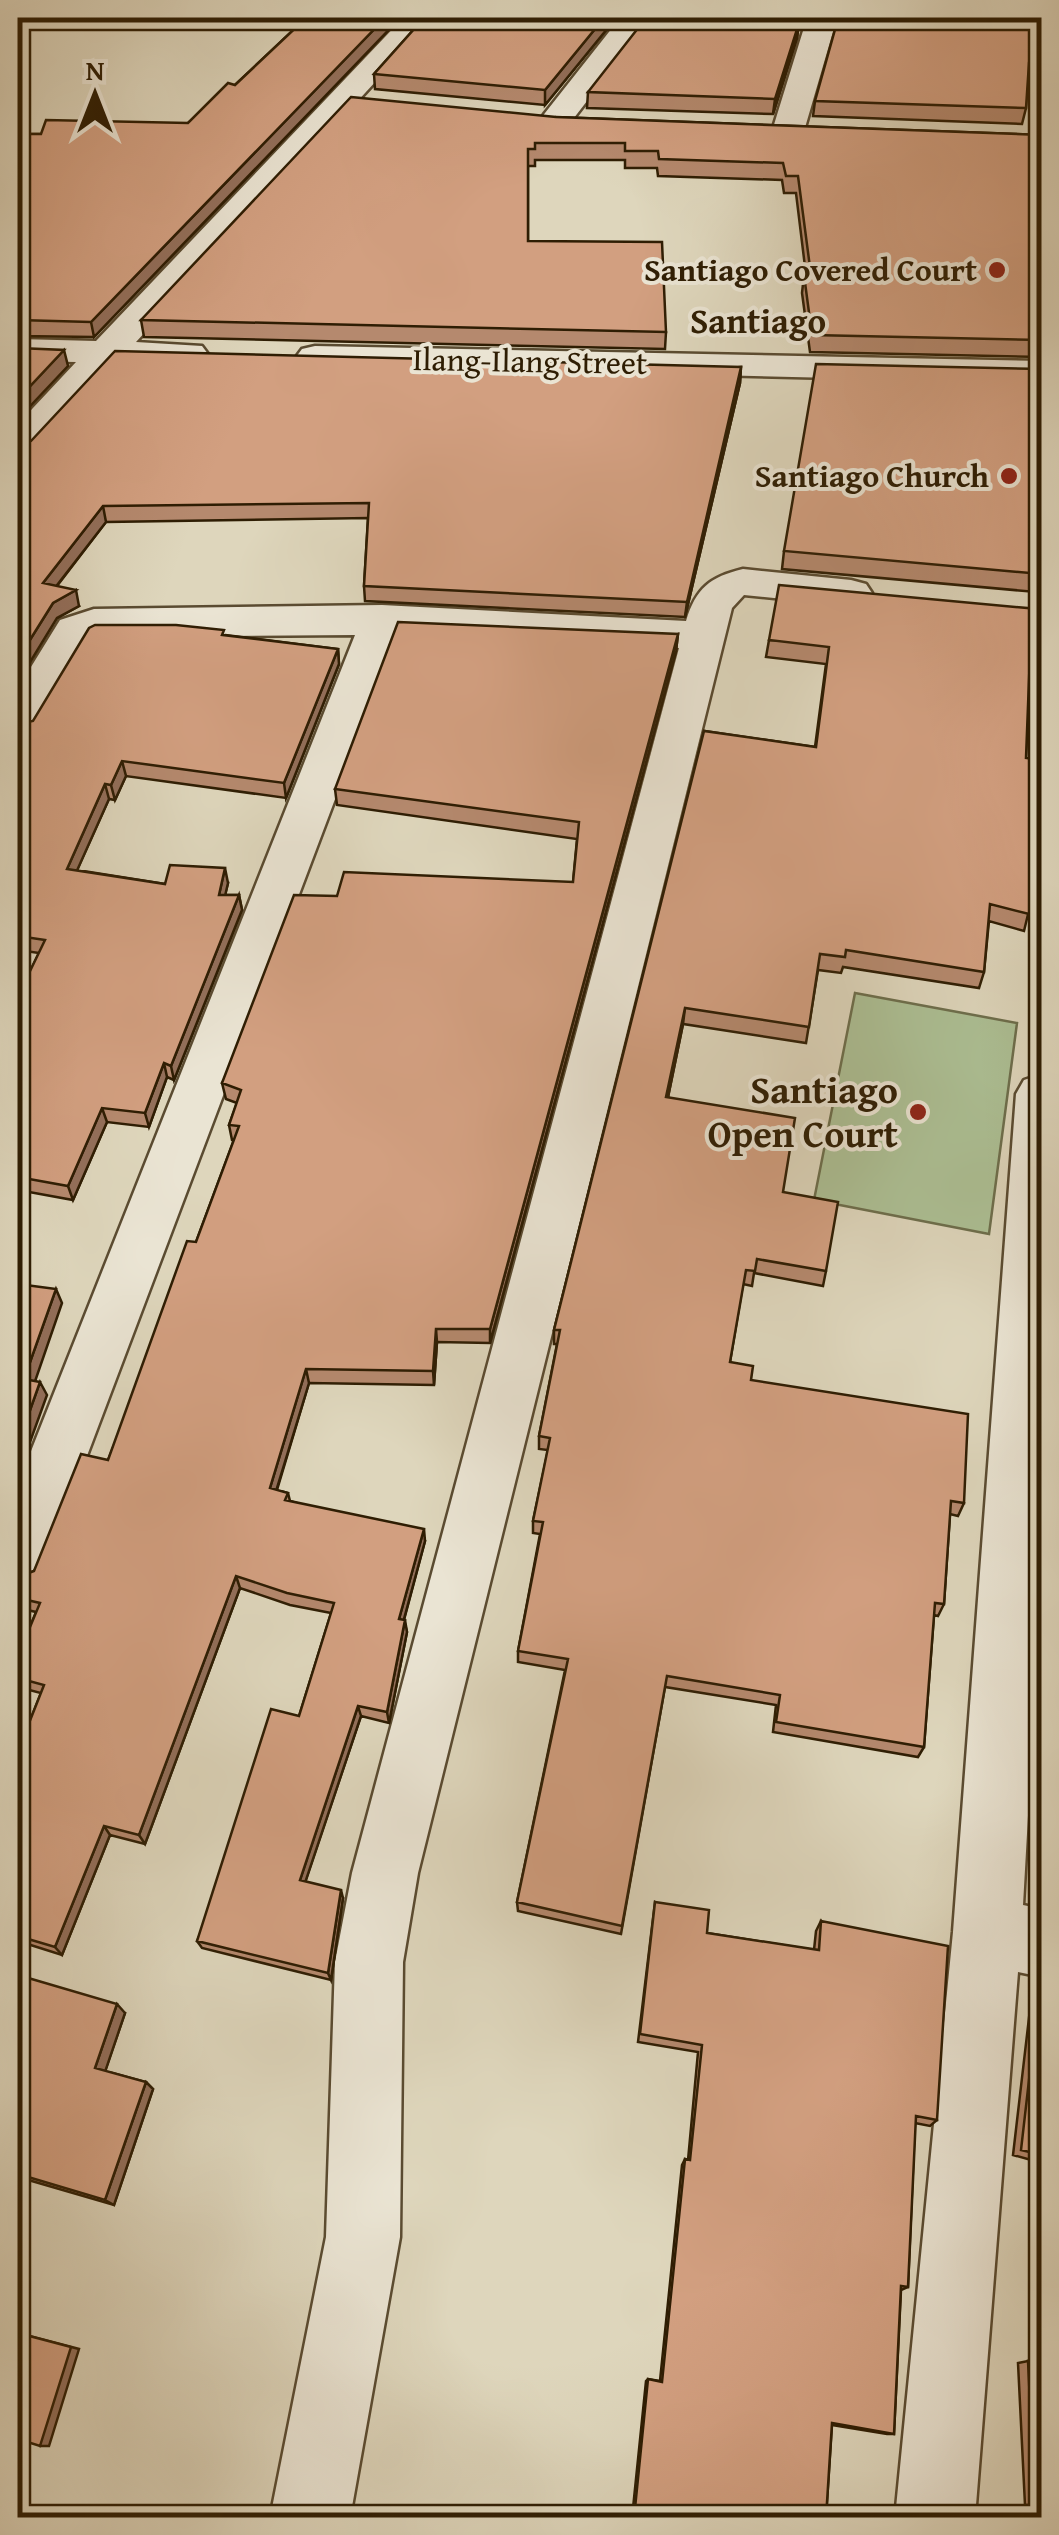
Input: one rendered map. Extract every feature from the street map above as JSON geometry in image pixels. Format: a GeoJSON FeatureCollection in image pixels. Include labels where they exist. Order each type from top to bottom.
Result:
{"type":"FeatureCollection","features":[{"type":"Feature","properties":{"kind":"street"},"geometry":{"type":"LineString","coordinates":[[18,446],[419,18]]}},
{"type":"Feature","properties":{"kind":"street"},"geometry":{"type":"LineString","coordinates":[[556,120],[636,18]]}},
{"type":"Feature","properties":{"kind":"street"},"geometry":{"type":"LineString","coordinates":[[788,131],[822,18]]}},
{"type":"Feature","properties":{"kind":"street"},"geometry":{"type":"LineString","coordinates":[[340,99],[381,106]]}},
{"type":"Feature","properties":{"kind":"street"},"geometry":{"type":"LineString","coordinates":[[518,117],[595,122]]}},
{"type":"Feature","properties":{"kind":"street"},"geometry":{"type":"LineString","coordinates":[[749,129],[827,132]]}},
{"type":"Feature","properties":{"kind":"street"},"geometry":{"type":"LineString","coordinates":[[18,350],[222,355]]}},
{"type":"Feature","properties":{"kind":"street","name":"Ilang-Ilang Street"},"geometry":{"type":"LineString","coordinates":[[282,356],[1042,372]]}},
{"type":"Feature","properties":{"kind":"street"},"geometry":{"type":"LineString","coordinates":[[310,2518],[363,2238],[369,1962],[385,1873],[703,636],[718,591],[727,584],[743,582],[894,597]]}},
{"type":"Feature","properties":{"kind":"street"},"geometry":{"type":"LineString","coordinates":[[18,723],[82,625],[382,619],[594,626],[703,636]]}},
{"type":"Feature","properties":{"kind":"street"},"geometry":{"type":"LineString","coordinates":[[18,1560],[382,619]]}},
{"type":"Feature","properties":{"kind":"street"},"geometry":{"type":"LineString","coordinates":[[935,2518],[1014,1937],[1042,1094]]}},
{"type":"Feature","properties":{"kind":"green space","name":"Santiago Open Court"},"geometry":{"type":"Polygon","coordinates":[[[855,993],[1017,1023],[989,1234],[814,1200],[855,993]]]}},
{"type":"Feature","properties":{"kind":"building"},"geometry":{"type":"Polygon","coordinates":[[[306,18],[385,18],[91,322],[18,320],[18,134],[41,134],[46,120],[188,123],[228,83],[235,85],[306,18]]]}},
{"type":"Feature","properties":{"kind":"building"},"geometry":{"type":"Polygon","coordinates":[[[424,18],[604,18],[545,90],[374,74],[424,18]]]}},
{"type":"Feature","properties":{"kind":"building"},"geometry":{"type":"Polygon","coordinates":[[[646,18],[744,18],[799,23],[775,99],[588,92],[646,18]]]}},
{"type":"Feature","properties":{"kind":"building"},"geometry":{"type":"Polygon","coordinates":[[[849,18],[1042,18],[1042,64],[1029,63],[1026,108],[815,101],[836,26],[847,28],[849,18]]]}},
{"type":"Feature","properties":{"kind":"building"},"geometry":{"type":"Polygon","coordinates":[[[351,97],[556,117],[1042,135],[1042,340],[812,335],[804,275],[811,275],[798,176],[786,176],[783,163],[659,159],[658,151],[625,151],[625,143],[535,143],[535,149],[528,149],[528,241],[662,242],[666,332],[141,320],[351,97]]]}},
{"type":"Feature","properties":{"kind":"building"},"geometry":{"type":"Polygon","coordinates":[[[18,348],[64,350],[18,399],[18,348]]]}},
{"type":"Feature","properties":{"kind":"building"},"geometry":{"type":"Polygon","coordinates":[[[115,351],[741,367],[687,602],[364,586],[369,503],[103,506],[43,583],[76,590],[53,603],[18,659],[18,445],[31,441],[115,351]]]}},
{"type":"Feature","properties":{"kind":"building"},"geometry":{"type":"Polygon","coordinates":[[[816,364],[1042,369],[1041,574],[784,551],[816,364]]]}},
{"type":"Feature","properties":{"kind":"building"},"geometry":{"type":"Polygon","coordinates":[[[779,585],[1038,609],[1035,655],[1030,654],[1026,758],[1042,760],[1042,890],[1032,890],[1029,914],[990,904],[984,972],[846,950],[845,957],[820,954],[809,1027],[685,1008],[666,1097],[795,1118],[783,1192],[838,1202],[826,1271],[757,1259],[755,1271],[746,1270],[730,1362],[753,1366],[751,1380],[968,1414],[964,1503],[951,1501],[944,1604],[935,1603],[924,1747],[776,1722],[780,1695],[667,1676],[622,1926],[517,1902],[568,1659],[518,1651],[543,1522],[533,1521],[550,1438],[539,1436],[560,1330],[554,1330],[704,731],[816,747],[829,647],[769,640],[779,585]]]}},
{"type":"Feature","properties":{"kind":"building"},"geometry":{"type":"Polygon","coordinates":[[[398,622],[678,634],[490,1329],[436,1329],[433,1371],[306,1369],[270,1488],[288,1493],[285,1500],[424,1529],[399,1619],[405,1620],[387,1712],[358,1706],[300,1880],[341,1890],[328,1973],[197,1941],[271,1709],[299,1716],[334,1603],[236,1576],[139,1835],[104,1826],[55,1947],[18,1936],[18,1751],[44,1685],[18,1678],[18,1656],[40,1603],[18,1598],[18,1577],[34,1571],[81,1454],[108,1460],[187,1241],[196,1242],[239,1126],[229,1125],[241,1090],[222,1083],[294,895],[337,896],[344,872],[573,882],[579,822],[335,789],[398,622]]]}},
{"type":"Feature","properties":{"kind":"building"},"geometry":{"type":"Polygon","coordinates":[[[176,625],[224,630],[222,635],[338,649],[284,783],[122,761],[111,785],[105,784],[67,869],[165,884],[170,865],[225,868],[219,895],[239,895],[171,1066],[164,1063],[145,1113],[102,1108],[68,1186],[18,1177],[18,996],[45,940],[18,936],[18,724],[33,721],[89,628],[176,625]]]}},
{"type":"Feature","properties":{"kind":"building"},"geometry":{"type":"Polygon","coordinates":[[[18,1284],[56,1289],[24,1379],[40,1382],[18,1444],[18,1284]]]}},
{"type":"Feature","properties":{"kind":"building"},"geometry":{"type":"Polygon","coordinates":[[[655,1902],[709,1910],[707,1933],[819,1950],[821,1921],[948,1946],[937,2120],[916,2116],[908,2287],[901,2286],[894,2434],[832,2423],[826,2518],[634,2518],[648,2379],[662,2382],[685,2159],[690,2160],[702,2045],[640,2034],[655,1902]]]}},
{"type":"Feature","properties":{"kind":"building"},"geometry":{"type":"Polygon","coordinates":[[[18,1975],[117,2004],[95,2068],[146,2082],[105,2200],[18,2174],[18,1975]]]}},
{"type":"Feature","properties":{"kind":"building"},"geometry":{"type":"Polygon","coordinates":[[[1042,1985],[1042,2155],[1021,2150],[1042,1985]]]}},
{"type":"Feature","properties":{"kind":"building"},"geometry":{"type":"Polygon","coordinates":[[[18,2333],[71,2347],[40,2446],[18,2439],[18,2333]]]}},
{"type":"Feature","properties":{"kind":"building"},"geometry":{"type":"Polygon","coordinates":[[[1028,2361],[1042,2363],[1042,2506],[1035,2506],[1028,2361]]]}},
{"type":"Feature","properties":{"kind":"place","name":"Santiago Covered Court"},"geometry":{"type":"Point","coordinates":[997,270]}},
{"type":"Feature","properties":{"kind":"place","name":"Santiago Church"},"geometry":{"type":"Point","coordinates":[1009,476]}},
{"type":"Feature","properties":{"kind":"place","name":"Santiago Open Court"},"geometry":{"type":"Point","coordinates":[918,1112]}},
{"type":"Feature","properties":{"kind":"district","name":"Santiago"},"geometry":{"type":"Point","coordinates":[758,321]}}]}
